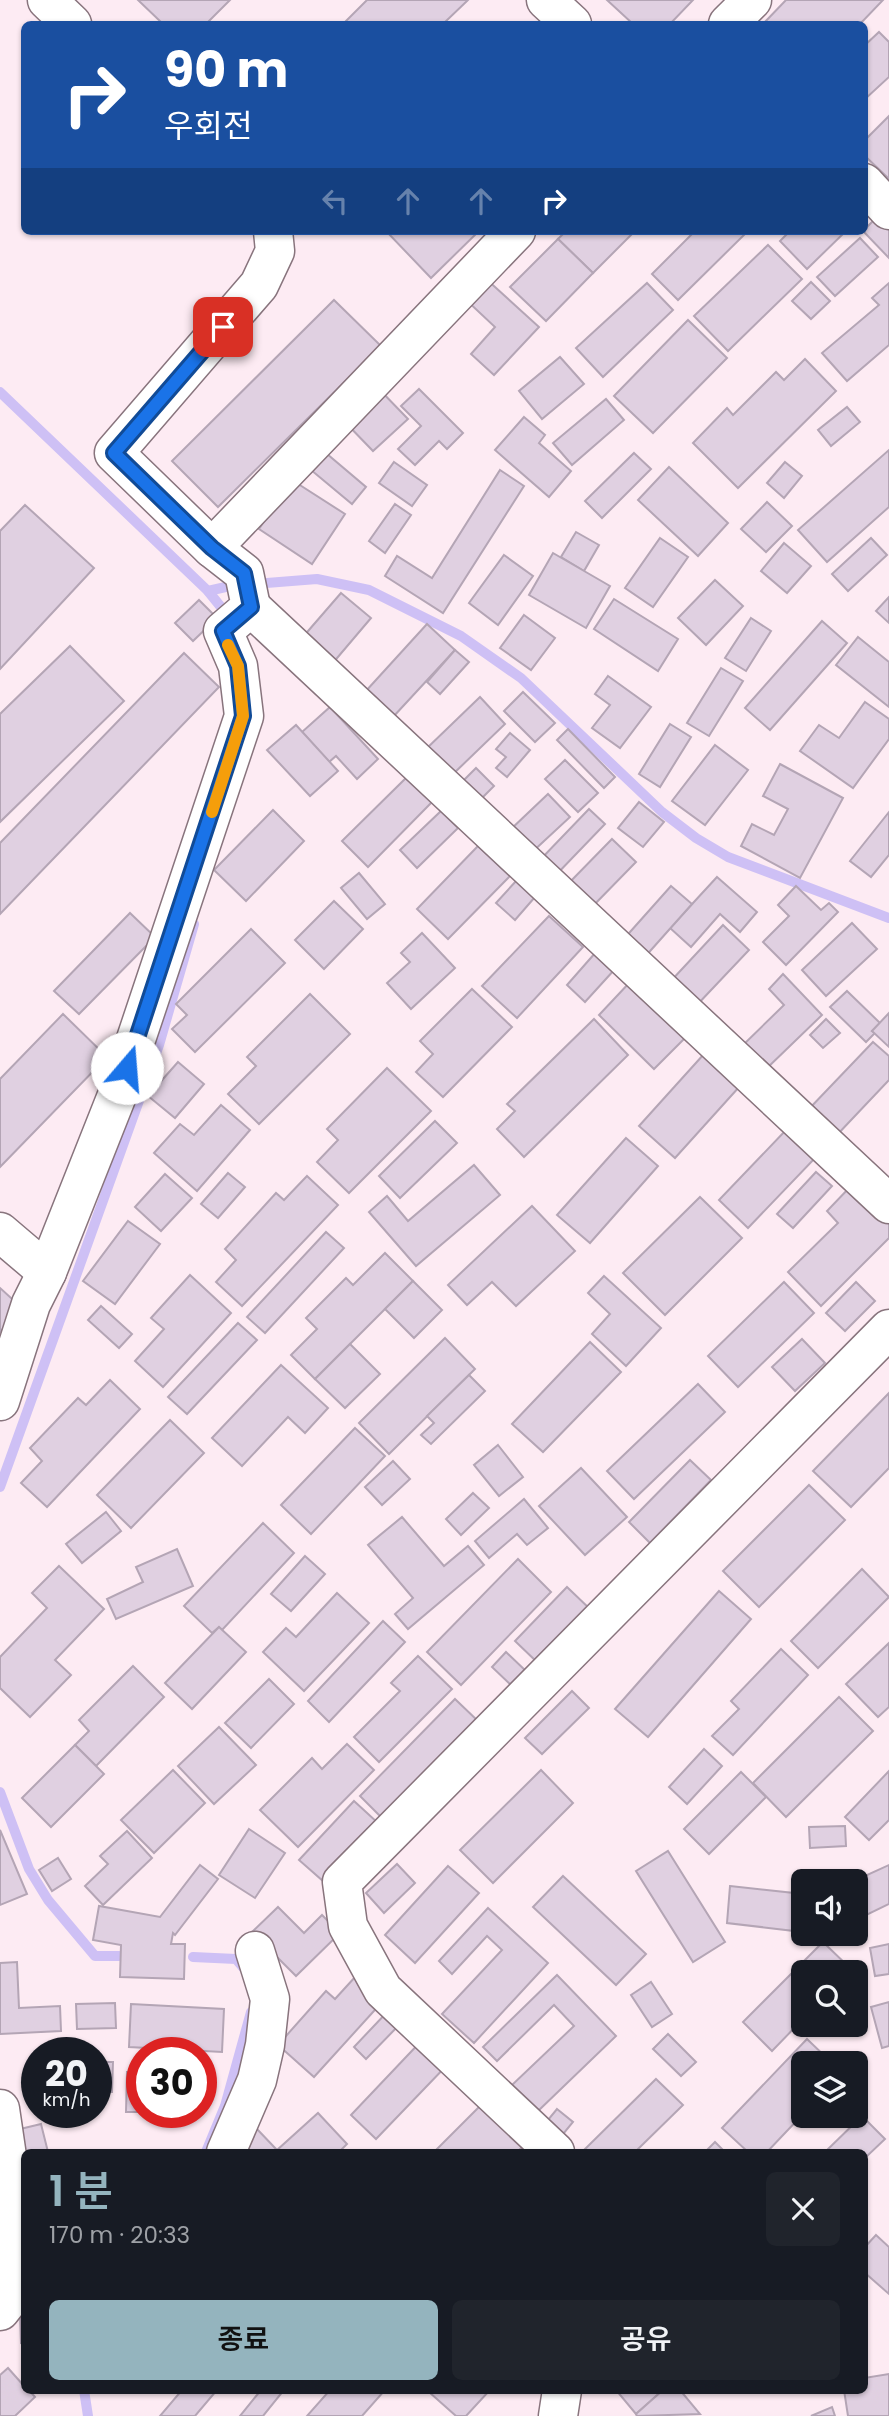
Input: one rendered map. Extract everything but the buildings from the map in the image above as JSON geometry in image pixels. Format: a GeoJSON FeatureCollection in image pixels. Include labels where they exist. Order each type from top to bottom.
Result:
{"type":"FeatureCollection","features":[{"type":"Feature","properties":{"kind":"street"},"geometry":{"type":"LineString","coordinates":[[47,0],[69,21]]}},
{"type":"Feature","properties":{"kind":"street"},"geometry":{"type":"LineString","coordinates":[[546,0],[569,21]]}},
{"type":"Feature","properties":{"kind":"street"},"geometry":{"type":"LineString","coordinates":[[731,21],[752,0]]}},
{"type":"Feature","properties":{"kind":"street"},"geometry":{"type":"LineString","coordinates":[[868,187],[889,210]]}},
{"type":"Feature","properties":{"kind":"street"},"geometry":{"type":"LineString","coordinates":[[273,235],[275,251],[259,285],[114,453],[212,548],[241,604],[889,1204]]}},
{"type":"Feature","properties":{"kind":"street"},"geometry":{"type":"LineString","coordinates":[[212,548],[512,235]]}},
{"type":"Feature","properties":{"kind":"street"},"geometry":{"type":"LineString","coordinates":[[0,1401],[31,1304],[47,1272],[118,1093],[243,716],[238,666],[241,604]]}},
{"type":"Feature","properties":{"kind":"street"},"geometry":{"type":"LineString","coordinates":[[0,1232],[47,1272]]}},
{"type":"Feature","properties":{"kind":"street"},"geometry":{"type":"LineString","coordinates":[[549,2149],[383,1990],[348,1926],[342,1882],[889,1329]]}},
{"type":"Feature","properties":{"kind":"street"},"geometry":{"type":"LineString","coordinates":[[227,2149],[257,2080],[265,2045],[270,1999],[255,1951]]}},
{"type":"Feature","properties":{"kind":"street"},"geometry":{"type":"LineString","coordinates":[[0,2109],[14,2204],[13,2298]]}},
{"type":"Feature","properties":{"kind":"street"},"geometry":{"type":"LineString","coordinates":[[558,2416],[561,2394]]}},
{"type":"Feature","properties":{"kind":"waterway"},"geometry":{"type":"LineString","coordinates":[[0,392],[208,591],[229,617]]}},
{"type":"Feature","properties":{"kind":"waterway"},"geometry":{"type":"LineString","coordinates":[[208,591],[230,586],[317,579],[369,590],[461,636],[521,678],[662,812],[696,838],[728,857],[889,918]]}},
{"type":"Feature","properties":{"kind":"waterway"},"geometry":{"type":"LineString","coordinates":[[0,1487],[159,1045],[194,924]]}},
{"type":"Feature","properties":{"kind":"waterway"},"geometry":{"type":"LineString","coordinates":[[0,1792],[29,1869],[48,1900],[95,1956],[119,1956]]}},
{"type":"Feature","properties":{"kind":"waterway"},"geometry":{"type":"LineString","coordinates":[[193,1957],[236,1959],[247,1972]]}},
{"type":"Feature","properties":{"kind":"waterway"},"geometry":{"type":"LineString","coordinates":[[207,2149],[225,2106],[251,2012]]}},
{"type":"Feature","properties":{"kind":"waterway"},"geometry":{"type":"LineString","coordinates":[[85,2394],[88,2416]]}},
{"type":"Feature","properties":{"kind":"slow traffic"},"geometry":{"type":"LineString","coordinates":[[212,812],[243,716],[238,666],[228,645]]}},
{"type":"Feature","properties":{"kind":"route"},"geometry":{"type":"LineString","coordinates":[[127,1068],[243,716],[238,666],[223,631],[251,607],[244,573],[212,548],[114,453],[223,327]]}}]}
